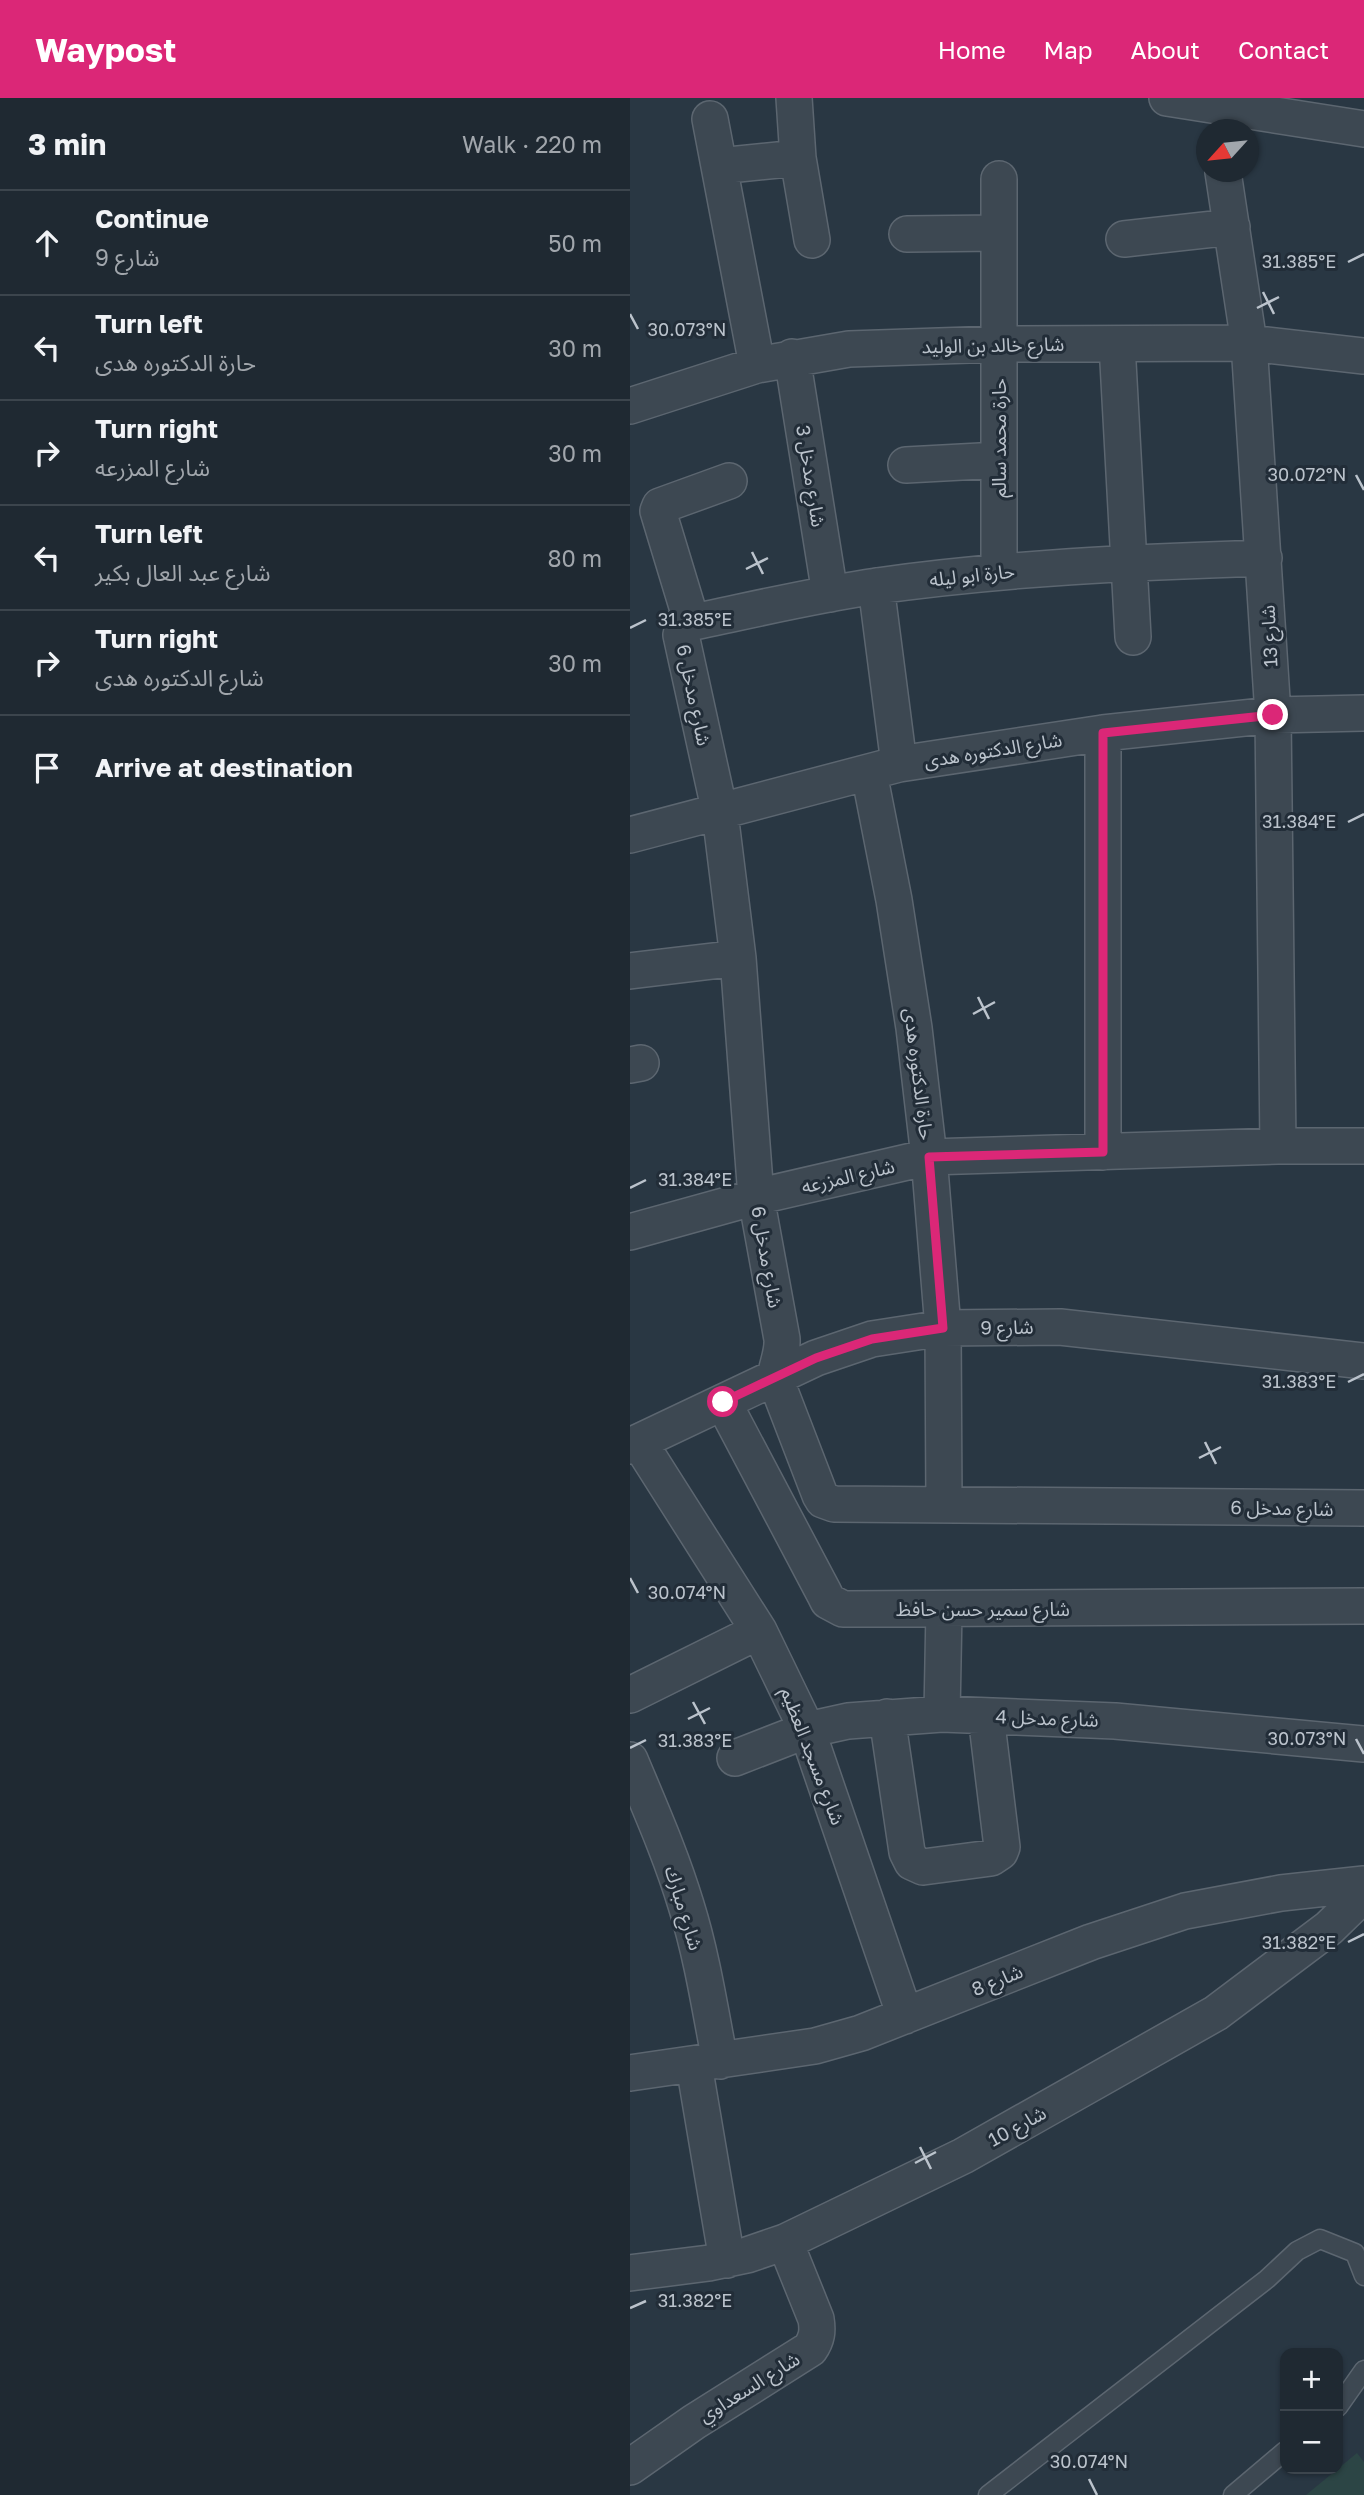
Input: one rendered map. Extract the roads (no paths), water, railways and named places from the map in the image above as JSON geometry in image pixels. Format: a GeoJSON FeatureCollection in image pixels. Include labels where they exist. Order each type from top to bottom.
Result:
{"type":"FeatureCollection","features":[{"type":"Feature","properties":{"kind":"street"},"geometry":{"type":"LineString","coordinates":[[794,98],[797,159],[812,240]]}},
{"type":"Feature","properties":{"kind":"street"},"geometry":{"type":"LineString","coordinates":[[1167,98],[1214,111],[1364,129]]}},
{"type":"Feature","properties":{"kind":"street"},"geometry":{"type":"LineString","coordinates":[[710,119],[757,365]]}},
{"type":"Feature","properties":{"kind":"street"},"geometry":{"type":"LineString","coordinates":[[719,166],[797,159]]}},
{"type":"Feature","properties":{"kind":"street","name":"حارة محمد سالم"},"geometry":{"type":"LineString","coordinates":[[999,179],[999,571]]}},
{"type":"Feature","properties":{"kind":"street","name":"شارع 13"},"geometry":{"type":"LineString","coordinates":[[1225,182],[1249,342],[1273,715],[1278,1146]]}},
{"type":"Feature","properties":{"kind":"street"},"geometry":{"type":"LineString","coordinates":[[1124,239],[1232,227]]}},
{"type":"Feature","properties":{"kind":"street"},"geometry":{"type":"LineString","coordinates":[[907,234],[999,233]]}},
{"type":"Feature","properties":{"kind":"street","name":"شارع خالد بن الوليد"},"geometry":{"type":"LineString","coordinates":[[631,404],[757,365],[849,349],[999,344],[1249,342],[1364,356]]}},
{"type":"Feature","properties":{"kind":"street"},"geometry":{"type":"LineString","coordinates":[[1117,344],[1133,637]]}},
{"type":"Feature","properties":{"kind":"street","name":"شارع مدخل 3"},"geometry":{"type":"LineString","coordinates":[[792,357],[830,594]]}},
{"type":"Feature","properties":{"kind":"street"},"geometry":{"type":"LineString","coordinates":[[906,466],[999,460]]}},
{"type":"Feature","properties":{"kind":"street","name":"شارع مدخل 6"},"geometry":{"type":"LineString","coordinates":[[729,481],[660,506],[658,511],[688,610],[681,635],[720,813],[738,958],[757,1197],[782,1339],[775,1378],[823,1500],[834,1504],[1364,1508]]}},
{"type":"Feature","properties":{"kind":"street","name":"حارة ابو ليله"},"geometry":{"type":"LineString","coordinates":[[684,624],[876,586],[999,571],[1129,562],[1264,558]]}},
{"type":"Feature","properties":{"kind":"street","name":"حارة الدكتوره هدى"},"geometry":{"type":"LineString","coordinates":[[876,586],[884,769],[894,900],[914,1028],[929,1157],[943,1328],[944,1504]]}},
{"type":"Feature","properties":{"kind":"street","name":"شارع الدكتوره هدى"},"geometry":{"type":"LineString","coordinates":[[630,835],[884,769],[1103,733],[1273,715],[1364,713]]}},
{"type":"Feature","properties":{"kind":"street"},"geometry":{"type":"LineString","coordinates":[[1103,733],[1103,1152]]}},
{"type":"Feature","properties":{"kind":"street"},"geometry":{"type":"LineString","coordinates":[[630,971],[738,958]]}},
{"type":"Feature","properties":{"kind":"street","name":"شارع المزرعه"},"geometry":{"type":"LineString","coordinates":[[630,1232],[757,1197],[929,1157],[1278,1146],[1364,1146]]}},
{"type":"Feature","properties":{"kind":"street","name":"شارع 9"},"geometry":{"type":"LineString","coordinates":[[634,1444],[816,1358],[872,1339],[943,1328],[1060,1327],[1364,1361]]}},
{"type":"Feature","properties":{"kind":"street","name":"شارع سمير حسن حافظ"},"geometry":{"type":"LineString","coordinates":[[723,1402],[828,1601],[843,1609],[1364,1606]]}},
{"type":"Feature","properties":{"kind":"street","name":"شارع مسجد العظيم"},"geometry":{"type":"LineString","coordinates":[[634,1444],[759,1631],[807,1730],[905,2016]]}},
{"type":"Feature","properties":{"kind":"street"},"geometry":{"type":"LineString","coordinates":[[942,1714],[944,1609]]}},
{"type":"Feature","properties":{"kind":"street"},"geometry":{"type":"LineString","coordinates":[[630,1695],[759,1631]]}},
{"type":"Feature","properties":{"kind":"street","name":"شارع مدخل 4"},"geometry":{"type":"LineString","coordinates":[[735,1758],[807,1730],[848,1721],[942,1714],[1115,1721],[1364,1744]]}},
{"type":"Feature","properties":{"kind":"street"},"geometry":{"type":"LineString","coordinates":[[887,1717],[907,1852],[912,1862],[923,1867],[990,1858],[996,1856],[1002,1847],[986,1716]]}},
{"type":"Feature","properties":{"kind":"street","name":"شارع مبارك"},"geometry":{"type":"LineString","coordinates":[[630,1760],[660,1830],[686,1906],[706,1983],[707,2063],[727,2260]]}},
{"type":"Feature","properties":{"kind":"street","name":"شارع 8"},"geometry":{"type":"LineString","coordinates":[[630,2073],[815,2046],[861,2034],[1091,1942],[1185,1911],[1281,1893],[1364,1884]]}},
{"type":"Feature","properties":{"kind":"street","name":"شارع 10"},"geometry":{"type":"LineString","coordinates":[[630,2273],[727,2260],[785,2242],[962,2156],[1216,2013],[1329,1928],[1364,1894]]}},
{"type":"Feature","properties":{"kind":"street","name":"شارع السعداوي"},"geometry":{"type":"LineString","coordinates":[[630,2467],[694,2422],[810,2349],[818,2330],[816,2319],[785,2242]]}},
{"type":"Feature","properties":{"kind":"lane"},"geometry":{"type":"LineString","coordinates":[[988,2495],[1267,2279],[1297,2251],[1320,2239],[1360,2249],[1364,2276]]}},
{"type":"Feature","properties":{"kind":"lane"},"geometry":{"type":"LineString","coordinates":[[1343,2400],[1364,2370]]}},
{"type":"Feature","properties":{"kind":"lane"},"geometry":{"type":"LineString","coordinates":[[1233,2495],[1280,2455]]}}]}
